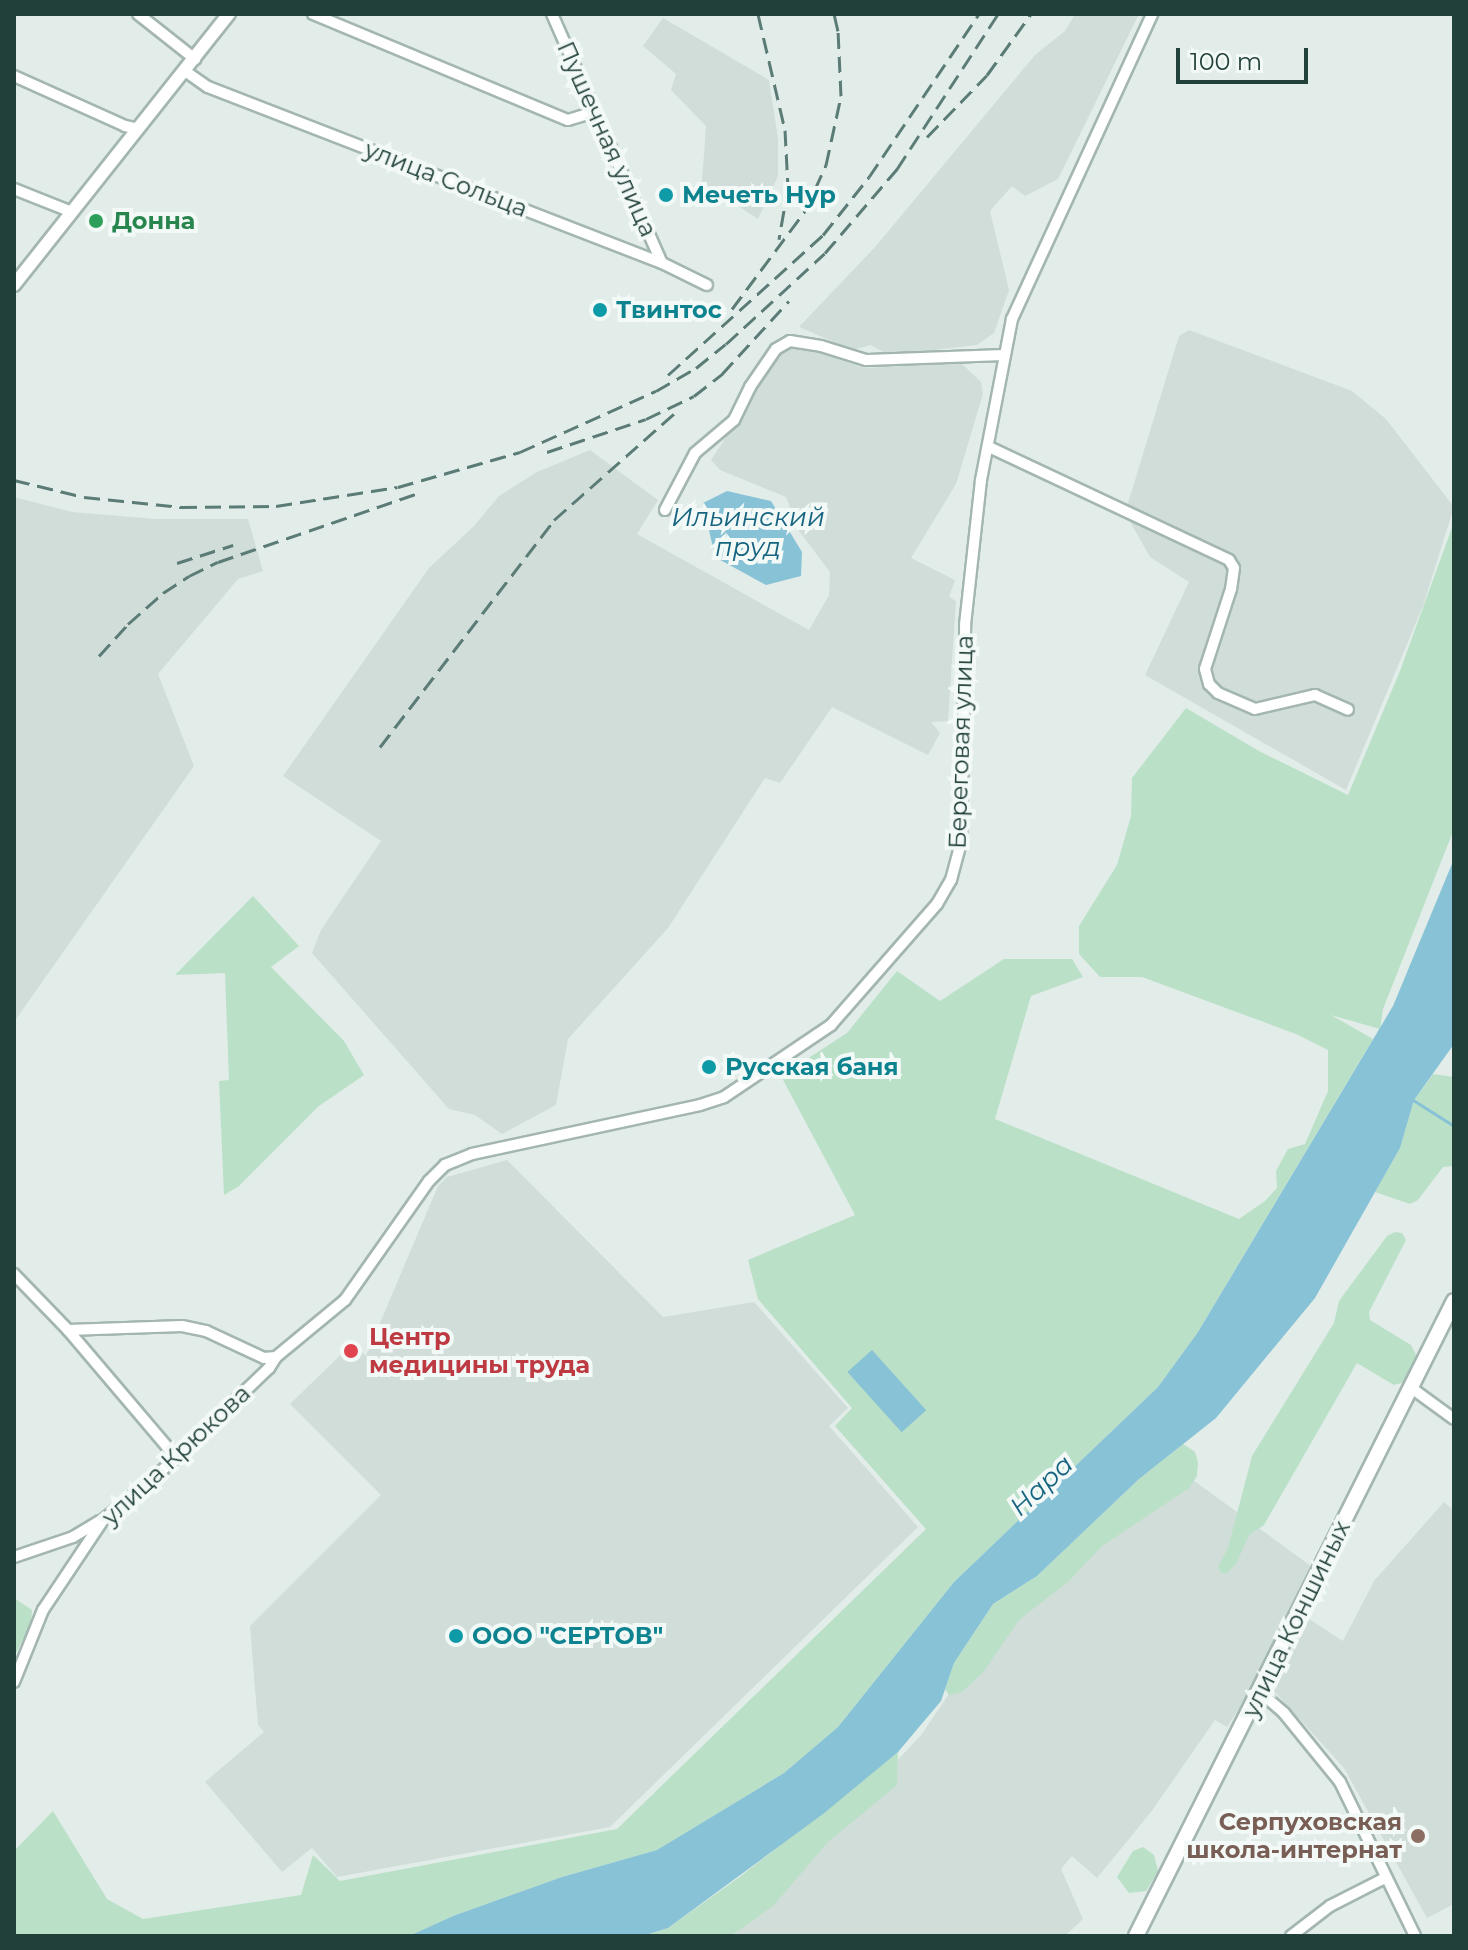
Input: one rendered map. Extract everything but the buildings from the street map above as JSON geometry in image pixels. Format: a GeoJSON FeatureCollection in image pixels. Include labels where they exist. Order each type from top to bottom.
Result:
{"type":"FeatureCollection","features":[{"type":"Feature","properties":{"kind":"main road","name":"улица Коншиных"},"geometry":{"type":"LineString","coordinates":[[1136,1936],[1454,1301]]}},
{"type":"Feature","properties":{"kind":"street"},"geometry":{"type":"LineString","coordinates":[[138,14],[195,59]]}},
{"type":"Feature","properties":{"kind":"street"},"geometry":{"type":"LineString","coordinates":[[14,285],[229,14]]}},
{"type":"Feature","properties":{"kind":"street"},"geometry":{"type":"LineString","coordinates":[[313,14],[568,120],[594,112]]}},
{"type":"Feature","properties":{"kind":"street","name":"Пушечная улица"},"geometry":{"type":"LineString","coordinates":[[552,14],[662,263]]}},
{"type":"Feature","properties":{"kind":"street","name":"Береговая улица"},"geometry":{"type":"LineString","coordinates":[[276,1357],[356,1287],[429,1181],[445,1165],[472,1154],[700,1105],[724,1097],[831,1025],[937,904],[951,880],[961,843],[963,654],[981,480],[1012,319],[1152,14]]}},
{"type":"Feature","properties":{"kind":"street","name":"улица Сольца"},"geometry":{"type":"LineString","coordinates":[[185,71],[208,87],[662,263],[707,285]]}},
{"type":"Feature","properties":{"kind":"street"},"geometry":{"type":"LineString","coordinates":[[14,76],[125,126],[139,129]]}},
{"type":"Feature","properties":{"kind":"street"},"geometry":{"type":"LineString","coordinates":[[14,189],[72,212]]}},
{"type":"Feature","properties":{"kind":"street"},"geometry":{"type":"LineString","coordinates":[[665,510],[695,453],[734,420],[750,387],[776,349],[790,341],[821,346],[866,360],[1005,355]]}},
{"type":"Feature","properties":{"kind":"street"},"geometry":{"type":"LineString","coordinates":[[989,447],[1229,560],[1234,568],[1231,589],[1205,669],[1209,684],[1218,693],[1255,709],[1315,695],[1348,710]]}},
{"type":"Feature","properties":{"kind":"street"},"geometry":{"type":"LineString","coordinates":[[14,1274],[68,1330],[174,1455]]}},
{"type":"Feature","properties":{"kind":"street"},"geometry":{"type":"LineString","coordinates":[[68,1330],[182,1326],[206,1331],[264,1358],[276,1357]]}},
{"type":"Feature","properties":{"kind":"street","name":"улица Крюкова"},"geometry":{"type":"LineString","coordinates":[[14,1682],[43,1610],[103,1520],[150,1482],[174,1455],[269,1368],[276,1357]]}},
{"type":"Feature","properties":{"kind":"street"},"geometry":{"type":"LineString","coordinates":[[1410,1387],[1454,1419]]}},
{"type":"Feature","properties":{"kind":"street"},"geometry":{"type":"LineString","coordinates":[[14,1557],[73,1537],[103,1520]]}},
{"type":"Feature","properties":{"kind":"street"},"geometry":{"type":"LineString","coordinates":[[1260,1692],[1284,1713],[1324,1758],[1340,1782],[1415,1936]]}},
{"type":"Feature","properties":{"kind":"street"},"geometry":{"type":"LineString","coordinates":[[1291,1936],[1330,1906],[1385,1878]]}},
{"type":"Feature","properties":{"kind":"shaded area"},"geometry":{"type":"Polygon","coordinates":[[[1075,14],[1139,14],[1058,179],[1025,196],[1012,186],[990,211],[1009,290],[994,333],[977,345],[889,355],[871,345],[852,350],[799,327],[876,246],[1035,55],[1065,31],[1075,14]]]}},
{"type":"Feature","properties":{"kind":"shaded area"},"geometry":{"type":"Polygon","coordinates":[[[663,18],[769,80],[778,138],[778,176],[758,219],[702,182],[706,126],[671,90],[676,74],[643,46],[663,18]]]}},
{"type":"Feature","properties":{"kind":"shaded area"},"geometry":{"type":"Polygon","coordinates":[[[1189,330],[1352,391],[1386,419],[1454,507],[1423,606],[1346,790],[1145,675],[1189,582],[1150,557],[1125,513],[1179,336],[1189,330]]]}},
{"type":"Feature","properties":{"kind":"shaded area"},"geometry":{"type":"Polygon","coordinates":[[[792,344],[864,368],[961,363],[981,382],[983,394],[956,484],[911,558],[955,580],[949,597],[956,601],[948,721],[931,722],[940,733],[928,755],[832,707],[780,783],[765,778],[668,928],[568,1039],[556,1105],[502,1134],[475,1115],[449,1109],[312,953],[321,930],[381,841],[283,776],[429,568],[473,527],[499,496],[537,472],[590,450],[658,500],[637,534],[809,630],[829,595],[830,572],[799,531],[786,497],[720,470],[711,460],[779,355],[792,344]]]}},
{"type":"Feature","properties":{"kind":"shaded area"},"geometry":{"type":"Polygon","coordinates":[[[14,497],[72,512],[156,519],[248,519],[263,571],[238,579],[158,674],[194,766],[14,1022],[14,497]]]}},
{"type":"Feature","properties":{"kind":"shaded area"},"geometry":{"type":"Polygon","coordinates":[[[507,1160],[663,1317],[754,1302],[848,1408],[829,1426],[918,1527],[610,1827],[337,1877],[312,1848],[282,1872],[205,1782],[264,1732],[258,1725],[250,1626],[381,1495],[290,1404],[353,1343],[366,1356],[438,1186],[447,1177],[507,1160]]]}},
{"type":"Feature","properties":{"kind":"shaded area"},"geometry":{"type":"Polygon","coordinates":[[[1171,1464],[1311,1566],[1247,1696],[1227,1727],[1215,1720],[1151,1812],[1097,1878],[1072,1856],[1061,1869],[1083,1919],[1065,1936],[733,1936],[922,1734],[1002,1615],[1171,1464]]]}},
{"type":"Feature","properties":{"kind":"shaded area"},"geometry":{"type":"Polygon","coordinates":[[[1444,1502],[1454,1511],[1454,1904],[1427,1918],[1344,1768],[1274,1691],[1309,1619],[1343,1641],[1374,1581],[1444,1502]]]}},
{"type":"Feature","properties":{"kind":"green space"},"geometry":{"type":"Polygon","coordinates":[[[1454,522],[1454,829],[1383,1009],[1380,1029],[1331,1015],[1373,1039],[1198,1332],[1158,1387],[954,1582],[838,1727],[784,1773],[657,1850],[562,1877],[453,1916],[409,1936],[14,1936],[14,1851],[53,1811],[107,1899],[143,1919],[301,1895],[313,1855],[340,1881],[617,1829],[926,1529],[835,1426],[852,1408],[758,1299],[748,1260],[855,1215],[781,1076],[847,1033],[897,971],[940,1001],[1004,959],[1072,959],[1083,977],[1031,996],[995,1119],[1239,1219],[1265,1201],[1277,1188],[1276,1171],[1288,1149],[1305,1144],[1328,1091],[1328,1050],[1296,1034],[1142,977],[1100,977],[1079,954],[1079,926],[1117,865],[1131,816],[1132,778],[1186,708],[1259,751],[1348,795],[1400,671],[1454,522]]]}},
{"type":"Feature","properties":{"kind":"green space"},"geometry":{"type":"Polygon","coordinates":[[[253,896],[299,946],[271,967],[344,1041],[364,1075],[319,1106],[239,1186],[224,1195],[219,1081],[229,1080],[225,973],[175,975],[253,896]]]}},
{"type":"Feature","properties":{"kind":"green space"},"geometry":{"type":"Polygon","coordinates":[[[1433,1074],[1454,1077],[1454,1166],[1443,1167],[1418,1200],[1410,1204],[1375,1192],[1400,1148],[1414,1100],[1433,1074]]]}},
{"type":"Feature","properties":{"kind":"green space"},"geometry":{"type":"Polygon","coordinates":[[[1402,1233],[1406,1240],[1369,1312],[1370,1320],[1411,1345],[1416,1355],[1405,1382],[1394,1385],[1357,1363],[1264,1525],[1249,1535],[1236,1564],[1227,1573],[1221,1573],[1218,1567],[1228,1548],[1252,1456],[1334,1323],[1339,1301],[1387,1236],[1402,1233]]]}},
{"type":"Feature","properties":{"kind":"green space"},"geometry":{"type":"Polygon","coordinates":[[[1183,1444],[1195,1452],[1198,1462],[1197,1476],[1189,1488],[1102,1546],[1069,1581],[1019,1620],[984,1671],[962,1692],[949,1695],[945,1689],[954,1663],[993,1604],[1037,1576],[1139,1479],[1183,1444]]]}},
{"type":"Feature","properties":{"kind":"green space"},"geometry":{"type":"Polygon","coordinates":[[[14,1598],[32,1610],[31,1623],[14,1657],[14,1598]]]}},
{"type":"Feature","properties":{"kind":"green space"},"geometry":{"type":"Polygon","coordinates":[[[898,1752],[897,1785],[828,1842],[773,1906],[731,1936],[642,1936],[668,1928],[741,1876],[898,1752]]]}},
{"type":"Feature","properties":{"kind":"green space"},"geometry":{"type":"Polygon","coordinates":[[[1143,1847],[1154,1855],[1158,1871],[1146,1891],[1129,1893],[1117,1877],[1133,1851],[1143,1847]]]}},
{"type":"Feature","properties":{"kind":"water","name":"Ильинский пруд"},"geometry":{"type":"Polygon","coordinates":[[[727,491],[771,501],[802,552],[801,576],[766,585],[715,557],[703,503],[727,491]]]}},
{"type":"Feature","properties":{"kind":"water"},"geometry":{"type":"Polygon","coordinates":[[[1454,859],[1454,1044],[1414,1100],[1400,1148],[1315,1298],[1216,1418],[1139,1479],[1037,1576],[993,1604],[954,1663],[941,1701],[898,1752],[823,1814],[668,1928],[642,1936],[409,1936],[453,1916],[562,1877],[657,1850],[784,1773],[838,1727],[954,1582],[1158,1387],[1198,1332],[1393,1006],[1454,859]]]}},
{"type":"Feature","properties":{"kind":"water"},"geometry":{"type":"Polygon","coordinates":[[[872,1350],[926,1410],[902,1432],[847,1372],[872,1350]]]}},
{"type":"Feature","properties":{"kind":"waterway"},"geometry":{"type":"LineString","coordinates":[[1413,1100],[1454,1126]]}},
{"type":"Feature","properties":{"kind":"railway"},"geometry":{"type":"LineString","coordinates":[[758,14],[785,130],[788,187],[779,239]]}},
{"type":"Feature","properties":{"kind":"railway"},"geometry":{"type":"LineString","coordinates":[[732,309],[805,211],[826,165],[841,96],[838,31],[834,14]]}},
{"type":"Feature","properties":{"kind":"railway"},"geometry":{"type":"LineString","coordinates":[[668,375],[823,235],[869,177],[979,14]]}},
{"type":"Feature","properties":{"kind":"railway"},"geometry":{"type":"LineString","coordinates":[[14,480],[84,497],[181,507],[276,506],[398,487],[520,452],[656,391],[696,368],[726,344],[825,253],[897,169],[998,14]]}},
{"type":"Feature","properties":{"kind":"railway"},"geometry":{"type":"LineString","coordinates":[[927,137],[987,75],[1031,14]]}},
{"type":"Feature","properties":{"kind":"railway"},"geometry":{"type":"LineString","coordinates":[[547,452],[646,419],[694,396],[722,374],[789,301]]}},
{"type":"Feature","properties":{"kind":"railway"},"geometry":{"type":"LineString","coordinates":[[380,747],[554,520],[676,412]]}},
{"type":"Feature","properties":{"kind":"railway"},"geometry":{"type":"LineString","coordinates":[[99,656],[128,624],[163,593],[189,576],[218,562],[418,493]]}},
{"type":"Feature","properties":{"kind":"railway"},"geometry":{"type":"LineString","coordinates":[[177,563],[233,545]]}},
{"type":"Feature","properties":{"kind":"place","name":"Мечеть Нур"},"geometry":{"type":"Point","coordinates":[666,195]}},
{"type":"Feature","properties":{"kind":"place","name":"Донна"},"geometry":{"type":"Point","coordinates":[96,221]}},
{"type":"Feature","properties":{"kind":"place","name":"Твинтос"},"geometry":{"type":"Point","coordinates":[600,310]}},
{"type":"Feature","properties":{"kind":"place","name":"Русская баня"},"geometry":{"type":"Point","coordinates":[709,1067]}},
{"type":"Feature","properties":{"kind":"place","name":"Центр медицины труда"},"geometry":{"type":"Point","coordinates":[351,1351]}},
{"type":"Feature","properties":{"kind":"place","name":"ООО \"СЕРТОВ\""},"geometry":{"type":"Point","coordinates":[456,1636]}},
{"type":"Feature","properties":{"kind":"place","name":"Серпуховская школа-интернат"},"geometry":{"type":"Point","coordinates":[1418,1836]}},
{"type":"Feature","properties":{"kind":"water label","name":"Нара"},"geometry":{"type":"Point","coordinates":[1042,1486]}}]}
